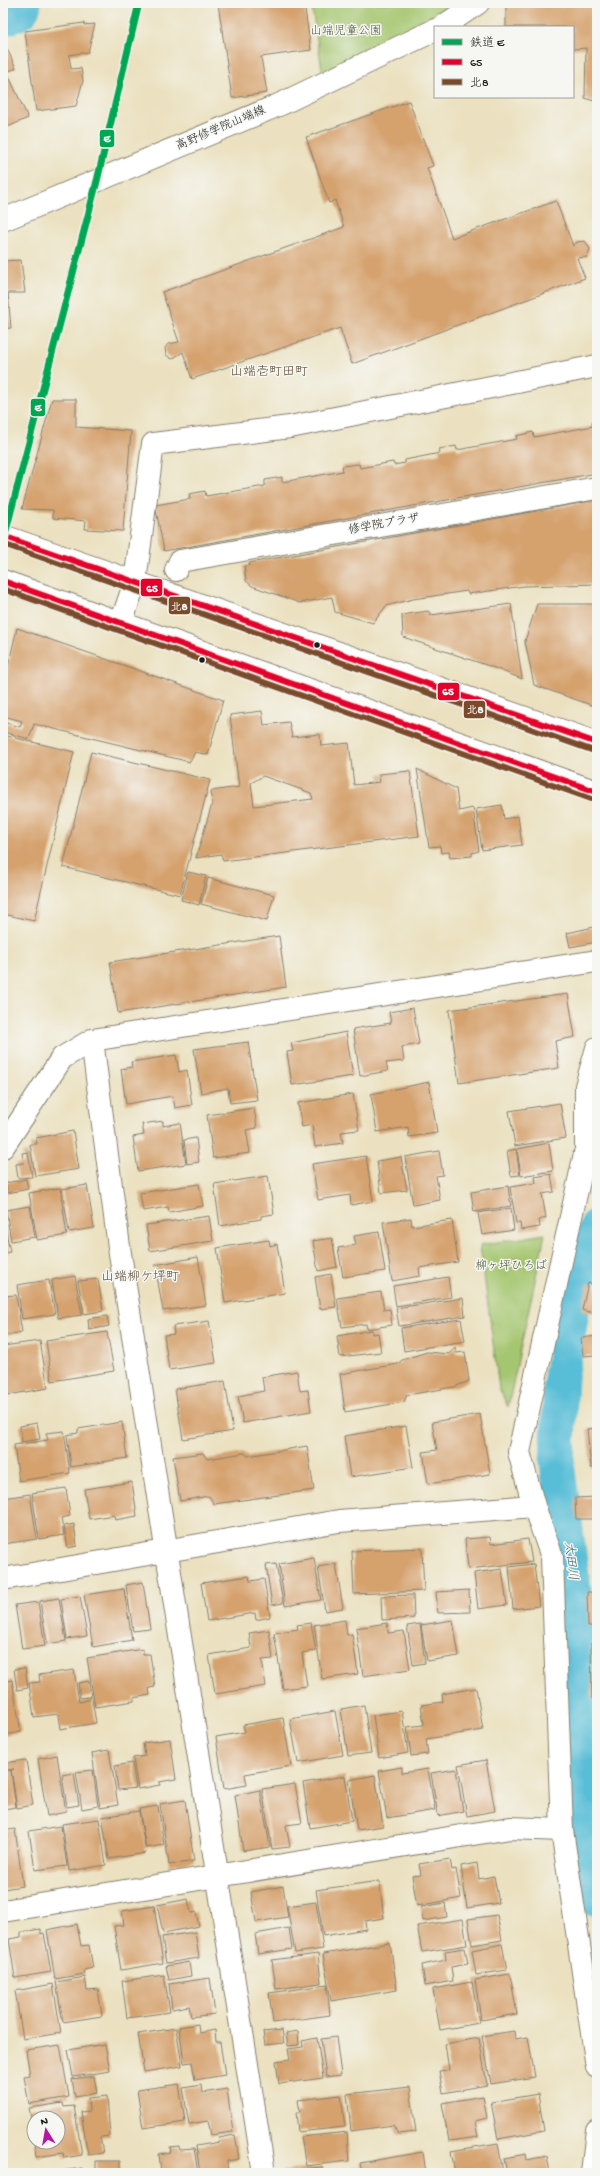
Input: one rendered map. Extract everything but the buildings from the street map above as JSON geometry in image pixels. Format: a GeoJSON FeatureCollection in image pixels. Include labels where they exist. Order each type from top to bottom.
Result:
{"type":"FeatureCollection","features":[{"type":"Feature","properties":{"kind":"street"},"geometry":{"type":"LineString","coordinates":[[444,26],[478,3]]}},
{"type":"Feature","properties":{"kind":"street","name":"高野修学院山端線"},"geometry":{"type":"LineString","coordinates":[[3,220],[281,104],[434,30]]}},
{"type":"Feature","properties":{"kind":"street"},"geometry":{"type":"LineString","coordinates":[[121,623],[135,582],[153,444],[290,427],[597,366]]}},
{"type":"Feature","properties":{"kind":"street","name":"修学院プラザ"},"geometry":{"type":"LineString","coordinates":[[176,570],[180,561],[597,488]]}},
{"type":"Feature","properties":{"kind":"street"},"geometry":{"type":"LineString","coordinates":[[3,536],[597,743]]}},
{"type":"Feature","properties":{"kind":"street"},"geometry":{"type":"LineString","coordinates":[[3,581],[597,792]]}},
{"type":"Feature","properties":{"kind":"street"},"geometry":{"type":"LineString","coordinates":[[3,1147],[62,1058],[92,1040],[597,961]]}},
{"type":"Feature","properties":{"kind":"street"},"geometry":{"type":"LineString","coordinates":[[92,1040],[119,1247],[168,1550],[264,2173]]}},
{"type":"Feature","properties":{"kind":"street"},"geometry":{"type":"LineString","coordinates":[[597,1048],[586,1086],[586,1149],[520,1452],[534,1506],[552,1557],[562,1830],[593,2018],[597,2067]]}},
{"type":"Feature","properties":{"kind":"street"},"geometry":{"type":"LineString","coordinates":[[3,1579],[339,1521],[534,1506]]}},
{"type":"Feature","properties":{"kind":"street"},"geometry":{"type":"LineString","coordinates":[[3,1911],[510,1828],[562,1830]]}},
{"type":"Feature","properties":{"kind":"street"},"geometry":{"type":"LineString","coordinates":[[592,2173],[597,2130]]}},
{"type":"Feature","properties":{"kind":"green space","name":"山端児童公園"},"geometry":{"type":"Polygon","coordinates":[[[311,3],[465,3],[446,19],[323,75],[311,3]]]}},
{"type":"Feature","properties":{"kind":"green space","name":"柳ヶ坪ひろば"},"geometry":{"type":"Polygon","coordinates":[[[545,1234],[508,1407],[499,1388],[480,1245],[545,1234]]]}},
{"type":"Feature","properties":{"kind":"waterway"},"geometry":{"type":"LineString","coordinates":[[3,6],[12,3]]}},
{"type":"Feature","properties":{"kind":"waterway","name":"太田川"},"geometry":{"type":"LineString","coordinates":[[597,1226],[576,1287],[561,1378],[557,1463],[578,1621],[578,1746],[597,1899]]}},
{"type":"Feature","properties":{"kind":"rail line","name":"E"},"geometry":{"type":"LineString","coordinates":[[3,542],[97,181],[139,3]]}},
{"type":"Feature","properties":{"kind":"transit line","name":"65"},"geometry":{"type":"LineString","coordinates":[[3,536],[597,743]]}},
{"type":"Feature","properties":{"kind":"transit line","name":"北8"},"geometry":{"type":"LineString","coordinates":[[3,544],[594,751]]}},
{"type":"Feature","properties":{"kind":"transit line","name":"65"},"geometry":{"type":"LineString","coordinates":[[3,581],[597,792]]}},
{"type":"Feature","properties":{"kind":"transit line","name":"北8"},"geometry":{"type":"LineString","coordinates":[[3,589],[594,800]]}},
{"type":"Feature","properties":{"kind":"district","name":"山端壱町田町"},"geometry":{"type":"Point","coordinates":[269,372]}},
{"type":"Feature","properties":{"kind":"district","name":"山端柳ケ坪町"},"geometry":{"type":"Point","coordinates":[140,1277]}}]}
